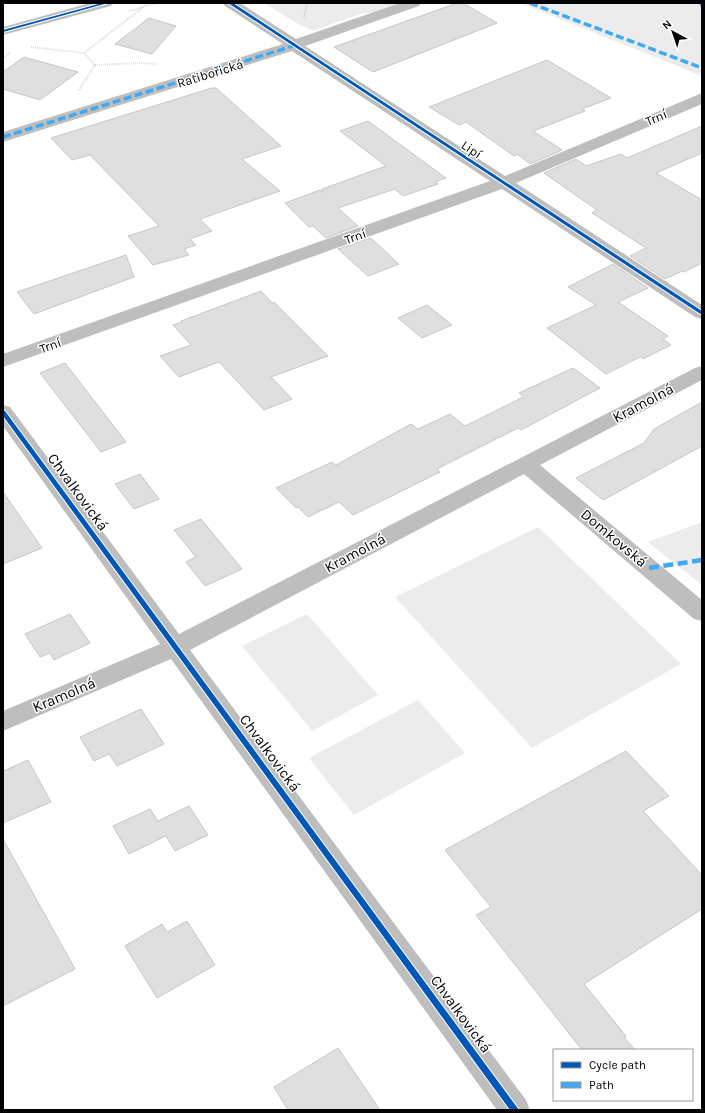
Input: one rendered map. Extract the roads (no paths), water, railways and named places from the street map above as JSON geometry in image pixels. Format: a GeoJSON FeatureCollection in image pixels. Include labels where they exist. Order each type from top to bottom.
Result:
{"type":"FeatureCollection","features":[{"type":"Feature","properties":{"kind":"street"},"geometry":{"type":"LineString","coordinates":[[3,31],[106,3]]}},
{"type":"Feature","properties":{"kind":"street","name":"Lipí"},"geometry":{"type":"LineString","coordinates":[[230,3],[702,313]]}},
{"type":"Feature","properties":{"kind":"street","name":"Ratibořická"},"geometry":{"type":"LineString","coordinates":[[3,137],[296,45],[414,3]]}},
{"type":"Feature","properties":{"kind":"street","name":"Trní"},"geometry":{"type":"LineString","coordinates":[[3,361],[502,183],[702,98]]}},
{"type":"Feature","properties":{"kind":"street","name":"Kramolná"},"geometry":{"type":"LineString","coordinates":[[3,721],[175,647],[702,372]]}},
{"type":"Feature","properties":{"kind":"street","name":"Chvalkovická"},"geometry":{"type":"LineString","coordinates":[[3,412],[515,1110]]}},
{"type":"Feature","properties":{"kind":"street","name":"Domkovská"},"geometry":{"type":"LineString","coordinates":[[525,464],[702,613]]}}]}
